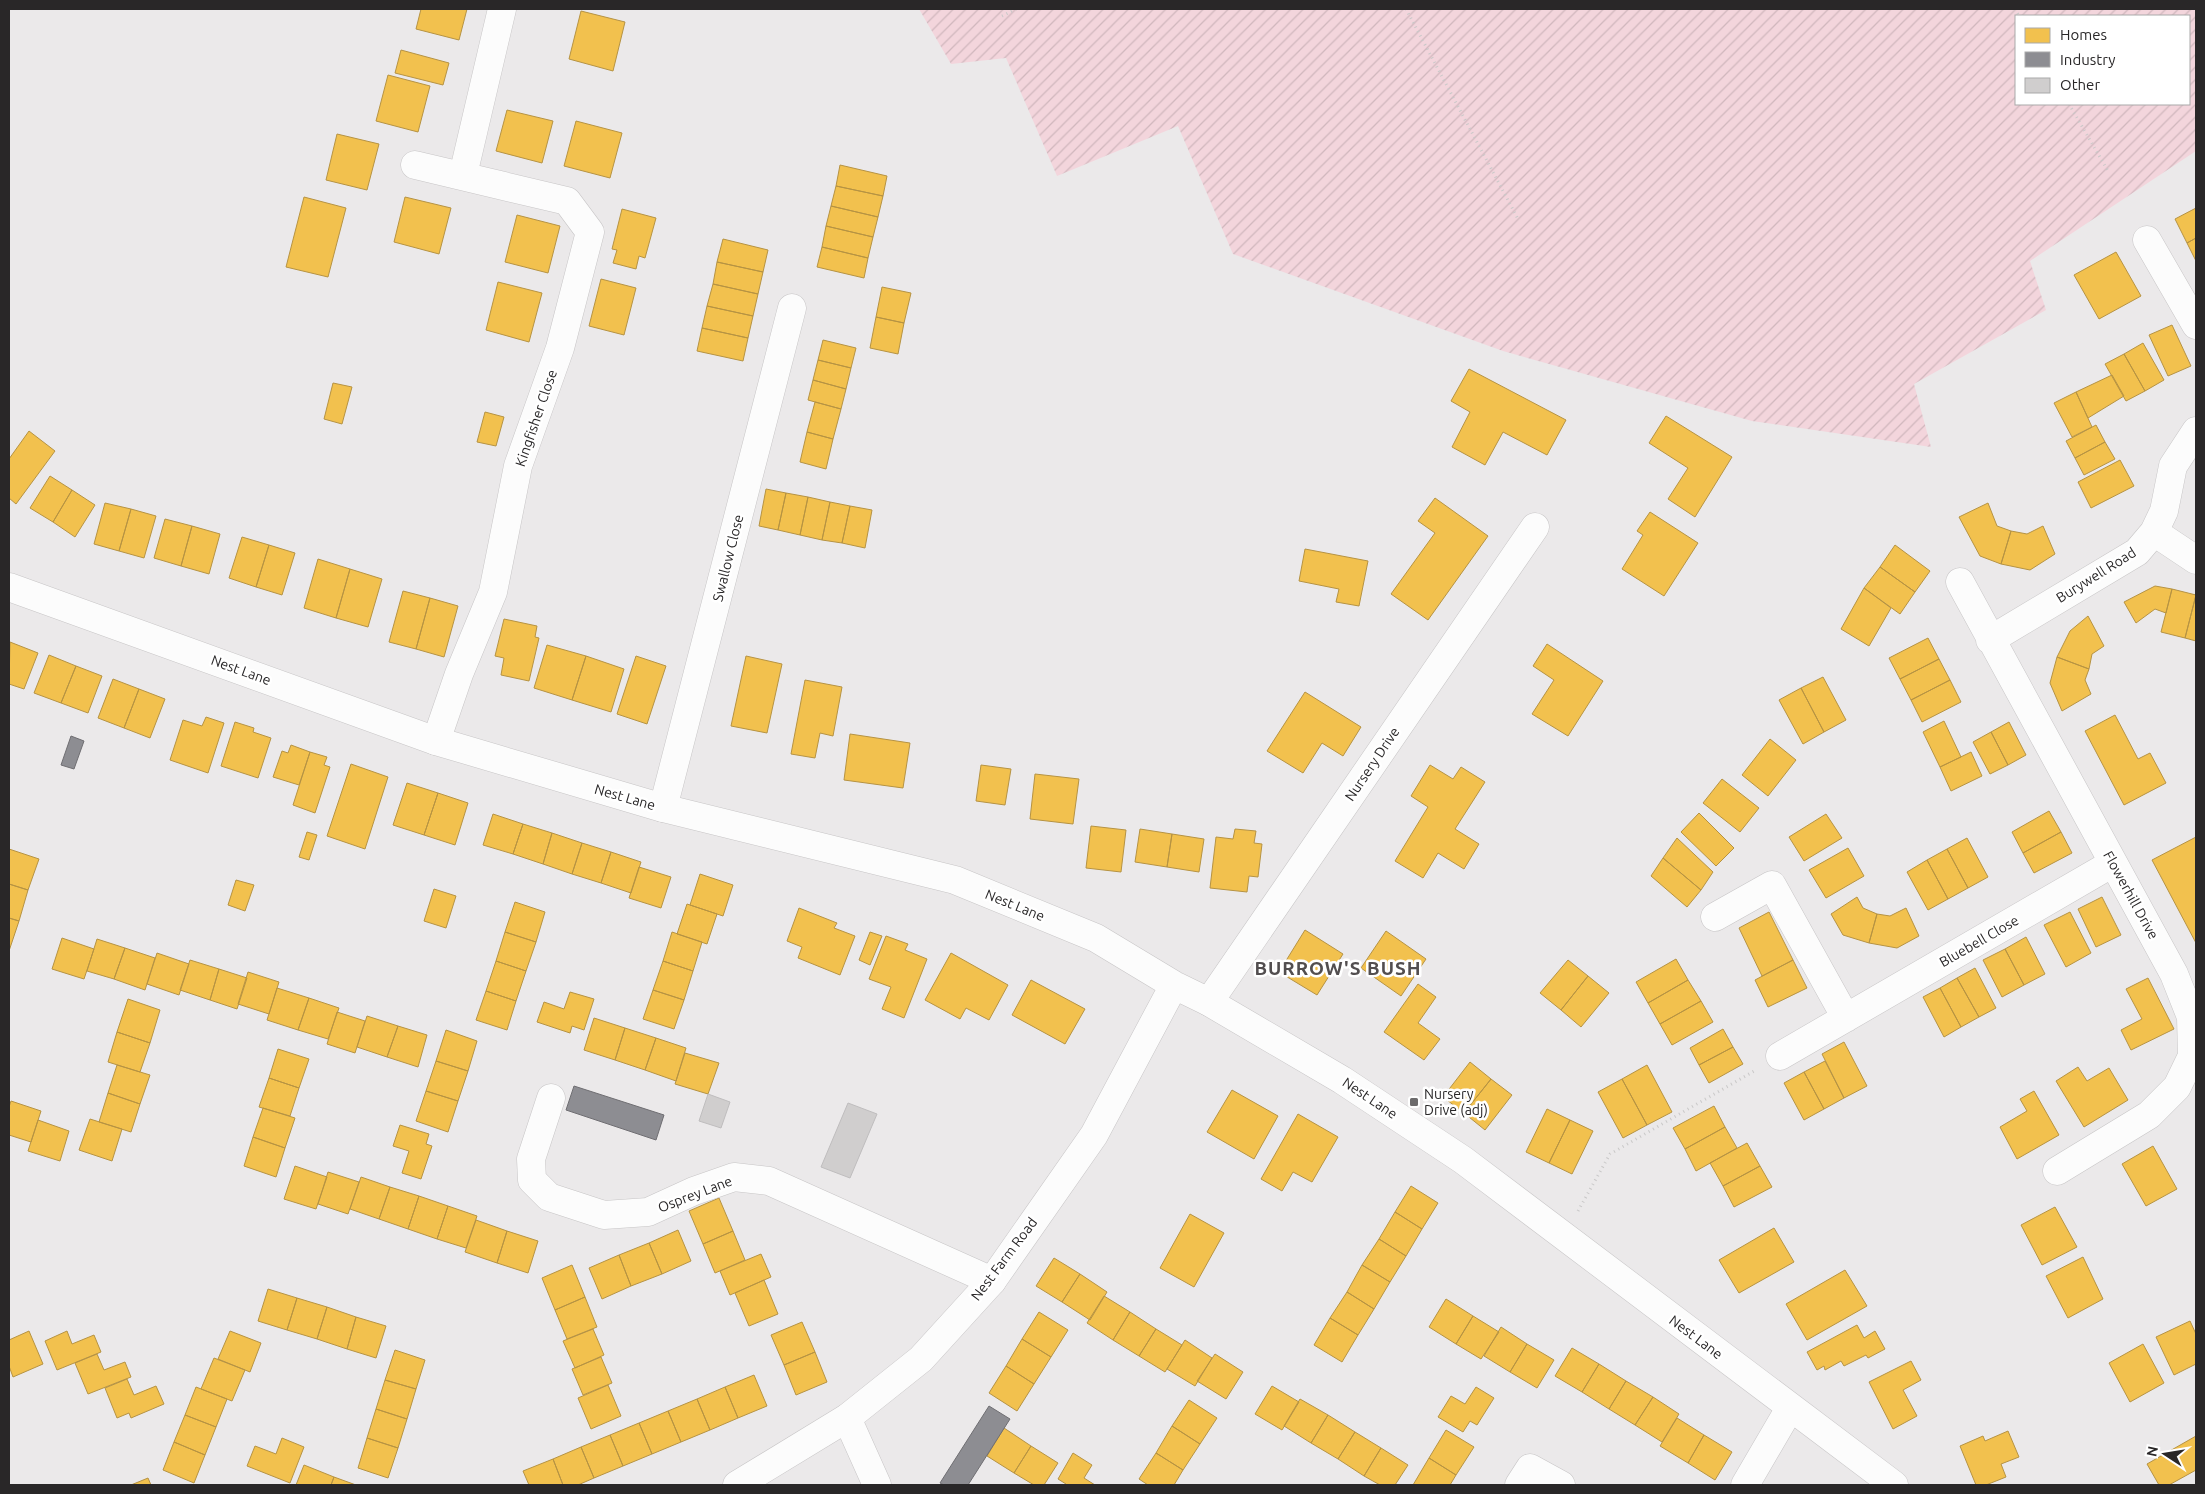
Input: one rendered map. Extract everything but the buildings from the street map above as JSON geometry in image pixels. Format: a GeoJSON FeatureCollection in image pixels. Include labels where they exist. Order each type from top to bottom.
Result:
{"type":"FeatureCollection","features":[{"type":"Feature","properties":{"kind":"street"},"geometry":{"type":"LineString","coordinates":[[463,175],[502,9]]}},
{"type":"Feature","properties":{"kind":"street","name":"Kingfisher Close"},"geometry":{"type":"LineString","coordinates":[[415,165],[567,201],[590,232],[560,348],[518,466],[494,592],[459,674],[436,741]]}},
{"type":"Feature","properties":{"kind":"street"},"geometry":{"type":"LineString","coordinates":[[2147,240],[2196,325]]}},
{"type":"Feature","properties":{"kind":"street","name":"Swallow Close"},"geometry":{"type":"LineString","coordinates":[[663,808],[792,308]]}},
{"type":"Feature","properties":{"kind":"street","name":"Burywell Road"},"geometry":{"type":"LineString","coordinates":[[1990,640],[2137,552],[2154,532],[2164,511],[2173,466],[2196,431]]}},
{"type":"Feature","properties":{"kind":"street","name":"Nursery Drive"},"geometry":{"type":"LineString","coordinates":[[1209,1002],[1535,527]]}},
{"type":"Feature","properties":{"kind":"street"},"geometry":{"type":"LineString","coordinates":[[2154,532],[2196,560]]}},
{"type":"Feature","properties":{"kind":"street","name":"Flowerhill Drive"},"geometry":{"type":"LineString","coordinates":[[1960,582],[2174,974],[2192,1017],[2192,1056],[2177,1087],[2149,1115],[2057,1170]]}},
{"type":"Feature","properties":{"kind":"street","name":"Nest Lane"},"geometry":{"type":"LineString","coordinates":[[9,586],[436,741],[663,808],[955,880],[1096,938],[1174,985],[1209,1002],[1342,1080],[1463,1160],[1894,1485]]}},
{"type":"Feature","properties":{"kind":"street","name":"Bluebell Close"},"geometry":{"type":"LineString","coordinates":[[1780,1056],[2113,864]]}},
{"type":"Feature","properties":{"kind":"street"},"geometry":{"type":"LineString","coordinates":[[1715,917],[1772,885],[1846,1018]]}},
{"type":"Feature","properties":{"kind":"street","name":"Nest Farm Road"},"geometry":{"type":"LineString","coordinates":[[738,1485],[847,1418],[921,1359],[992,1281],[1094,1135],[1174,985]]}},
{"type":"Feature","properties":{"kind":"street","name":"Osprey Lane"},"geometry":{"type":"LineString","coordinates":[[551,1098],[531,1159],[532,1180],[550,1196],[604,1215],[613,1215],[648,1212],[694,1191],[734,1177],[769,1181],[992,1281]]}},
{"type":"Feature","properties":{"kind":"street"},"geometry":{"type":"LineString","coordinates":[[1746,1485],[1790,1408]]}},
{"type":"Feature","properties":{"kind":"street"},"geometry":{"type":"LineString","coordinates":[[847,1418],[877,1485]]}},
{"type":"Feature","properties":{"kind":"street"},"geometry":{"type":"LineString","coordinates":[[1519,1485],[1530,1468],[1561,1485]]}},
{"type":"Feature","properties":{"kind":"path"},"geometry":{"type":"LineString","coordinates":[[1002,16],[1016,9]]}},
{"type":"Feature","properties":{"kind":"path"},"geometry":{"type":"LineString","coordinates":[[1406,9],[1518,220]]}},
{"type":"Feature","properties":{"kind":"path"},"geometry":{"type":"LineString","coordinates":[[2070,105],[2108,170]]}},
{"type":"Feature","properties":{"kind":"path"},"geometry":{"type":"LineString","coordinates":[[1563,1236],[1610,1154],[1780,1056]]}},
{"type":"Feature","properties":{"kind":"shaded area"},"geometry":{"type":"Polygon","coordinates":[[[919,9],[2196,9],[2196,151],[2030,261],[2046,310],[1914,384],[1931,447],[1752,421],[1503,351],[1233,254],[1178,126],[1057,176],[1006,58],[951,64],[919,9]]]}},
{"type":"Feature","properties":{"kind":"place","name":"Nursery Drive (adj)"},"geometry":{"type":"Point","coordinates":[1414,1102]}},
{"type":"Feature","properties":{"kind":"district","name":"BURROW'S BUSH"},"geometry":{"type":"Point","coordinates":[1338,968]}}]}
